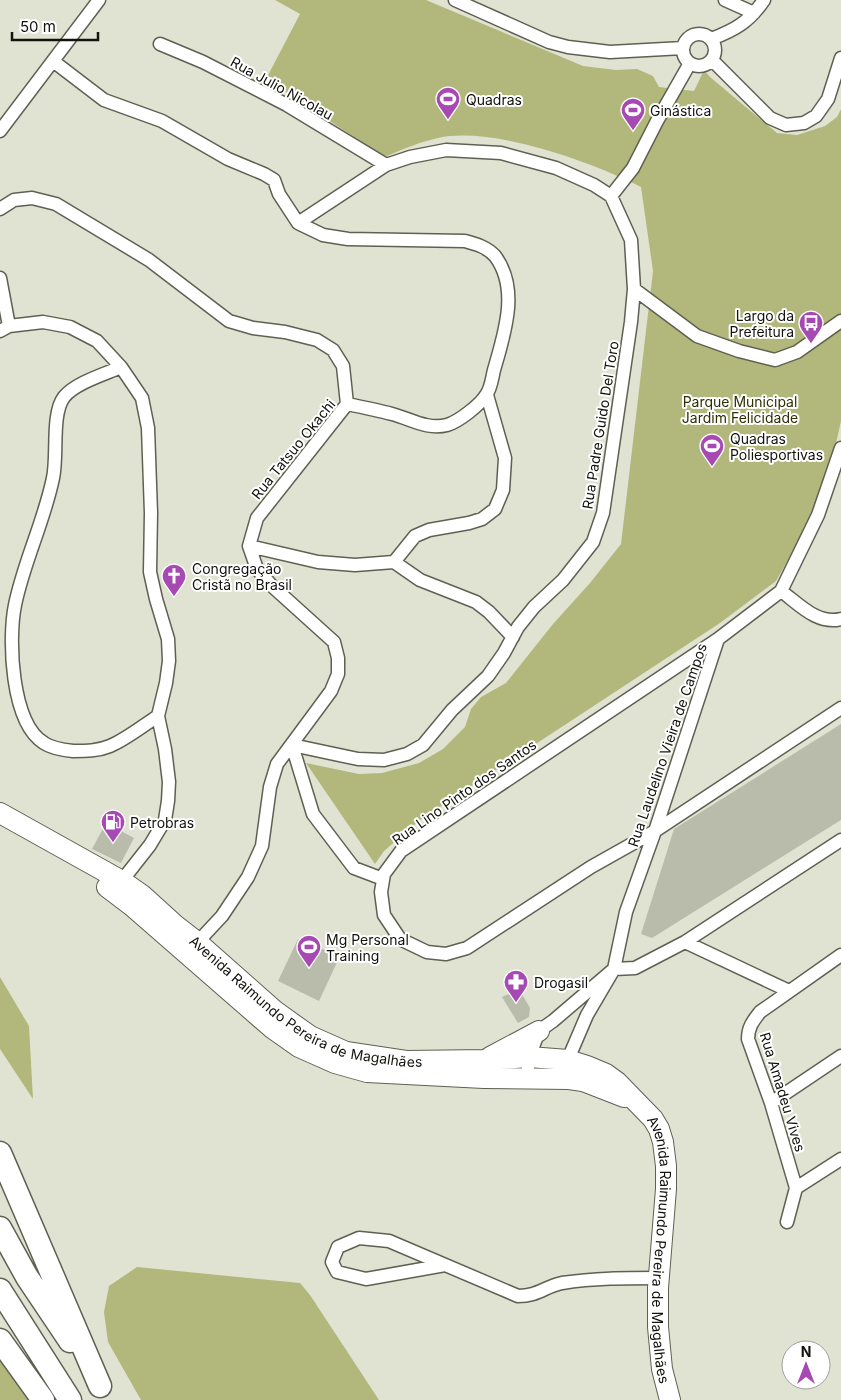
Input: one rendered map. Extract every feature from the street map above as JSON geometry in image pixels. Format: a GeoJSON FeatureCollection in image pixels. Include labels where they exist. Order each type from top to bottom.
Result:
{"type":"FeatureCollection","features":[{"type":"Feature","properties":{"kind":"highway"},"geometry":{"type":"LineString","coordinates":[[0,1154],[105,1393]]}},
{"type":"Feature","properties":{"kind":"highway"},"geometry":{"type":"LineString","coordinates":[[0,1228],[28,1277],[105,1393]]}},
{"type":"Feature","properties":{"kind":"highway"},"geometry":{"type":"LineString","coordinates":[[0,1290],[70,1400]]}},
{"type":"Feature","properties":{"kind":"highway"},"geometry":{"type":"LineString","coordinates":[[0,1340],[43,1400]]}},
{"type":"Feature","properties":{"kind":"main road","name":"Avenida Raimundo Pereira de Magalhães"},"geometry":{"type":"LineString","coordinates":[[0,813],[118,886]]}},
{"type":"Feature","properties":{"kind":"main road","name":"Avenida Raimundo Pereira de Magalhães"},"geometry":{"type":"LineString","coordinates":[[0,828],[118,886],[142,895],[175,925],[192,948],[272,1028],[299,1047],[348,1068],[367,1072],[583,1081],[638,1104]]}},
{"type":"Feature","properties":{"kind":"main road","name":"Avenida Raimundo Pereira de Magalhães"},"geometry":{"type":"LineString","coordinates":[[192,948],[310,1036],[346,1052],[406,1061],[484,1060],[529,1057],[568,1060],[606,1074],[617,1082],[653,1119],[663,1142],[666,1189],[658,1278],[658,1327],[662,1369],[670,1400]]}},
{"type":"Feature","properties":{"kind":"main road"},"geometry":{"type":"LineString","coordinates":[[484,1060],[539,1031]]}},
{"type":"Feature","properties":{"kind":"street"},"geometry":{"type":"LineString","coordinates":[[0,131],[99,0]]}},
{"type":"Feature","properties":{"kind":"street"},"geometry":{"type":"LineString","coordinates":[[455,0],[549,42],[568,47],[588,51],[610,52],[683,48]]}},
{"type":"Feature","properties":{"kind":"street"},"geometry":{"type":"LineString","coordinates":[[725,0],[754,13]]}},
{"type":"Feature","properties":{"kind":"street"},"geometry":{"type":"LineString","coordinates":[[711,39],[730,32],[741,25],[764,0]]}},
{"type":"Feature","properties":{"kind":"street"},"geometry":{"type":"LineString","coordinates":[[702,34],[711,39],[715,48],[712,60],[704,65],[696,65],[690,63],[685,58],[684,42],[692,36],[702,34]]}},
{"type":"Feature","properties":{"kind":"street","name":"Rua Julio Nicolau"},"geometry":{"type":"LineString","coordinates":[[160,44],[203,62],[287,105],[386,165]]}},
{"type":"Feature","properties":{"kind":"street"},"geometry":{"type":"LineString","coordinates":[[712,60],[770,118],[786,125],[804,123],[816,116],[828,99],[841,58]]}},
{"type":"Feature","properties":{"kind":"street"},"geometry":{"type":"LineString","coordinates":[[53,61],[104,100],[162,121],[228,159],[274,180],[279,194],[298,223],[323,235],[348,239],[465,241],[483,246],[494,255],[503,271],[508,293],[508,307],[502,344],[487,395],[469,412],[450,424],[437,427],[347,404]]}},
{"type":"Feature","properties":{"kind":"street"},"geometry":{"type":"LineString","coordinates":[[298,223],[386,165],[410,157],[446,150],[500,153],[556,168],[594,185],[611,196],[633,168],[690,63]]}},
{"type":"Feature","properties":{"kind":"street","name":"Rua Padre Guido Del Toro"},"geometry":{"type":"LineString","coordinates":[[292,745],[358,759],[384,760],[407,754],[423,745],[452,710],[488,676],[512,637],[534,607],[563,580],[593,542],[603,513],[631,322],[634,289],[631,240],[611,196]]}},
{"type":"Feature","properties":{"kind":"street","name":"Rua Tatsuo Okachi"},"geometry":{"type":"LineString","coordinates":[[0,209],[14,200],[32,198],[56,204],[149,260],[229,321],[253,328],[285,332],[317,340],[333,350],[343,366],[347,404],[257,518],[250,546]]}},
{"type":"Feature","properties":{"kind":"street"},"geometry":{"type":"LineString","coordinates":[[0,278],[4,328],[43,322],[70,327],[97,341],[121,367],[142,398],[148,428],[151,513],[150,572],[168,639],[169,661],[158,716],[170,782],[165,820],[150,845],[118,886]]}},
{"type":"Feature","properties":{"kind":"street"},"geometry":{"type":"LineString","coordinates":[[634,289],[697,336],[739,351],[775,360],[797,352],[841,320]]}},
{"type":"Feature","properties":{"kind":"street"},"geometry":{"type":"LineString","coordinates":[[121,367],[86,381],[65,396],[58,412],[54,478],[21,578],[14,607],[11,649],[19,705],[30,729],[44,744],[65,750],[90,752],[111,746],[158,716]]}},
{"type":"Feature","properties":{"kind":"street"},"geometry":{"type":"LineString","coordinates":[[394,562],[414,536],[429,530],[482,519],[495,509],[503,490],[505,458],[487,395]]}},
{"type":"Feature","properties":{"kind":"street","name":"Rua Laudelino Vieira de Campos"},"geometry":{"type":"LineString","coordinates":[[555,1079],[568,1060],[587,1015],[614,969],[626,912],[655,831],[718,639],[781,591],[818,515],[841,448]]}},
{"type":"Feature","properties":{"kind":"street"},"geometry":{"type":"LineString","coordinates":[[250,546],[318,562],[355,564],[394,562],[420,580],[476,602],[489,612],[512,637]]}},
{"type":"Feature","properties":{"kind":"street"},"geometry":{"type":"LineString","coordinates":[[192,948],[222,916],[248,877],[262,846],[270,787],[277,764],[331,691],[338,674],[338,658],[334,642],[272,586],[257,569],[250,546]]}},
{"type":"Feature","properties":{"kind":"street"},"geometry":{"type":"LineString","coordinates":[[781,591],[818,619],[832,621],[841,618]]}},
{"type":"Feature","properties":{"kind":"street","name":"Rua Lino Pinto dos Santos"},"geometry":{"type":"LineString","coordinates":[[718,639],[401,850],[384,874],[381,892],[384,915],[400,939],[427,952],[446,954],[467,948],[591,867],[655,831],[841,708]]}},
{"type":"Feature","properties":{"kind":"street"},"geometry":{"type":"LineString","coordinates":[[292,745],[313,814],[354,868],[383,879]]}},
{"type":"Feature","properties":{"kind":"street"},"geometry":{"type":"LineString","coordinates":[[527,1078],[529,1057],[539,1031],[614,969],[635,968],[685,942],[841,840]]}},
{"type":"Feature","properties":{"kind":"street"},"geometry":{"type":"LineString","coordinates":[[685,942],[789,991]]}},
{"type":"Feature","properties":{"kind":"street","name":"Rua Amadeu Vives"},"geometry":{"type":"LineString","coordinates":[[796,1188],[771,1103],[748,1039],[748,1031],[760,1012],[841,955]]}},
{"type":"Feature","properties":{"kind":"street"},"geometry":{"type":"LineString","coordinates":[[771,1103],[841,1056]]}},
{"type":"Feature","properties":{"kind":"street"},"geometry":{"type":"LineString","coordinates":[[787,1222],[796,1188],[841,1159]]}},
{"type":"Feature","properties":{"kind":"street"},"geometry":{"type":"LineString","coordinates":[[445,1265],[366,1279],[337,1272],[332,1262],[338,1247],[358,1238],[389,1241],[518,1296],[531,1296],[559,1284],[597,1278],[658,1278]]}},
{"type":"Feature","properties":{"kind":"green space","name":"Parque Municipal Jardim Felicidade"},"geometry":{"type":"Polygon","coordinates":[[[275,0],[426,0],[583,66],[616,70],[637,69],[653,76],[659,87],[694,91],[704,70],[777,133],[797,135],[825,126],[837,117],[841,109],[841,421],[831,466],[800,539],[776,581],[720,623],[420,820],[384,851],[375,864],[306,763],[359,774],[382,773],[419,763],[443,749],[465,727],[471,709],[481,697],[506,683],[621,544],[653,271],[641,187],[569,157],[486,137],[460,136],[438,138],[387,156],[380,154],[266,79],[300,14],[275,0]]]}},
{"type":"Feature","properties":{"kind":"green space"},"geometry":{"type":"Polygon","coordinates":[[[0,977],[29,1026],[33,1099],[0,1049],[0,977]]]}},
{"type":"Feature","properties":{"kind":"green space"},"geometry":{"type":"Polygon","coordinates":[[[137,1267],[300,1283],[310,1295],[379,1400],[141,1400],[108,1342],[104,1312],[109,1286],[137,1267]]]}},
{"type":"Feature","properties":{"kind":"green space"},"geometry":{"type":"Polygon","coordinates":[[[0,1357],[30,1400],[0,1400],[0,1357]]]}},
{"type":"Feature","properties":{"kind":"building"},"geometry":{"type":"Polygon","coordinates":[[[841,724],[841,820],[652,938],[641,934],[674,829],[841,724]]]}},
{"type":"Feature","properties":{"kind":"building","name":"Petrobras"},"geometry":{"type":"Polygon","coordinates":[[[106,823],[134,838],[121,863],[92,849],[106,823]]]}},
{"type":"Feature","properties":{"kind":"building","name":"Mg Personal Training"},"geometry":{"type":"Polygon","coordinates":[[[298,939],[340,956],[319,1001],[278,981],[298,939]]]}},
{"type":"Feature","properties":{"kind":"building","name":"Drogasil"},"geometry":{"type":"Polygon","coordinates":[[[519,989],[530,1008],[529,1017],[518,1023],[502,997],[519,989]]]}},
{"type":"Feature","properties":{"kind":"place","name":"Quadras"},"geometry":{"type":"Point","coordinates":[448,120]}},
{"type":"Feature","properties":{"kind":"place","name":"Ginástica"},"geometry":{"type":"Point","coordinates":[633,131]}},
{"type":"Feature","properties":{"kind":"place","name":"Largo da Prefeitura"},"geometry":{"type":"Point","coordinates":[811,344]}},
{"type":"Feature","properties":{"kind":"place","name":"Quadras Poliesportivas"},"geometry":{"type":"Point","coordinates":[712,467]}},
{"type":"Feature","properties":{"kind":"place","name":"Congregação Cristã no Brasil"},"geometry":{"type":"Point","coordinates":[174,597]}},
{"type":"Feature","properties":{"kind":"place","name":"Petrobras"},"geometry":{"type":"Point","coordinates":[113,843]}},
{"type":"Feature","properties":{"kind":"place","name":"Mg Personal Training"},"geometry":{"type":"Point","coordinates":[309,968]}},
{"type":"Feature","properties":{"kind":"place","name":"Drogasil"},"geometry":{"type":"Point","coordinates":[516,1003]}}]}
